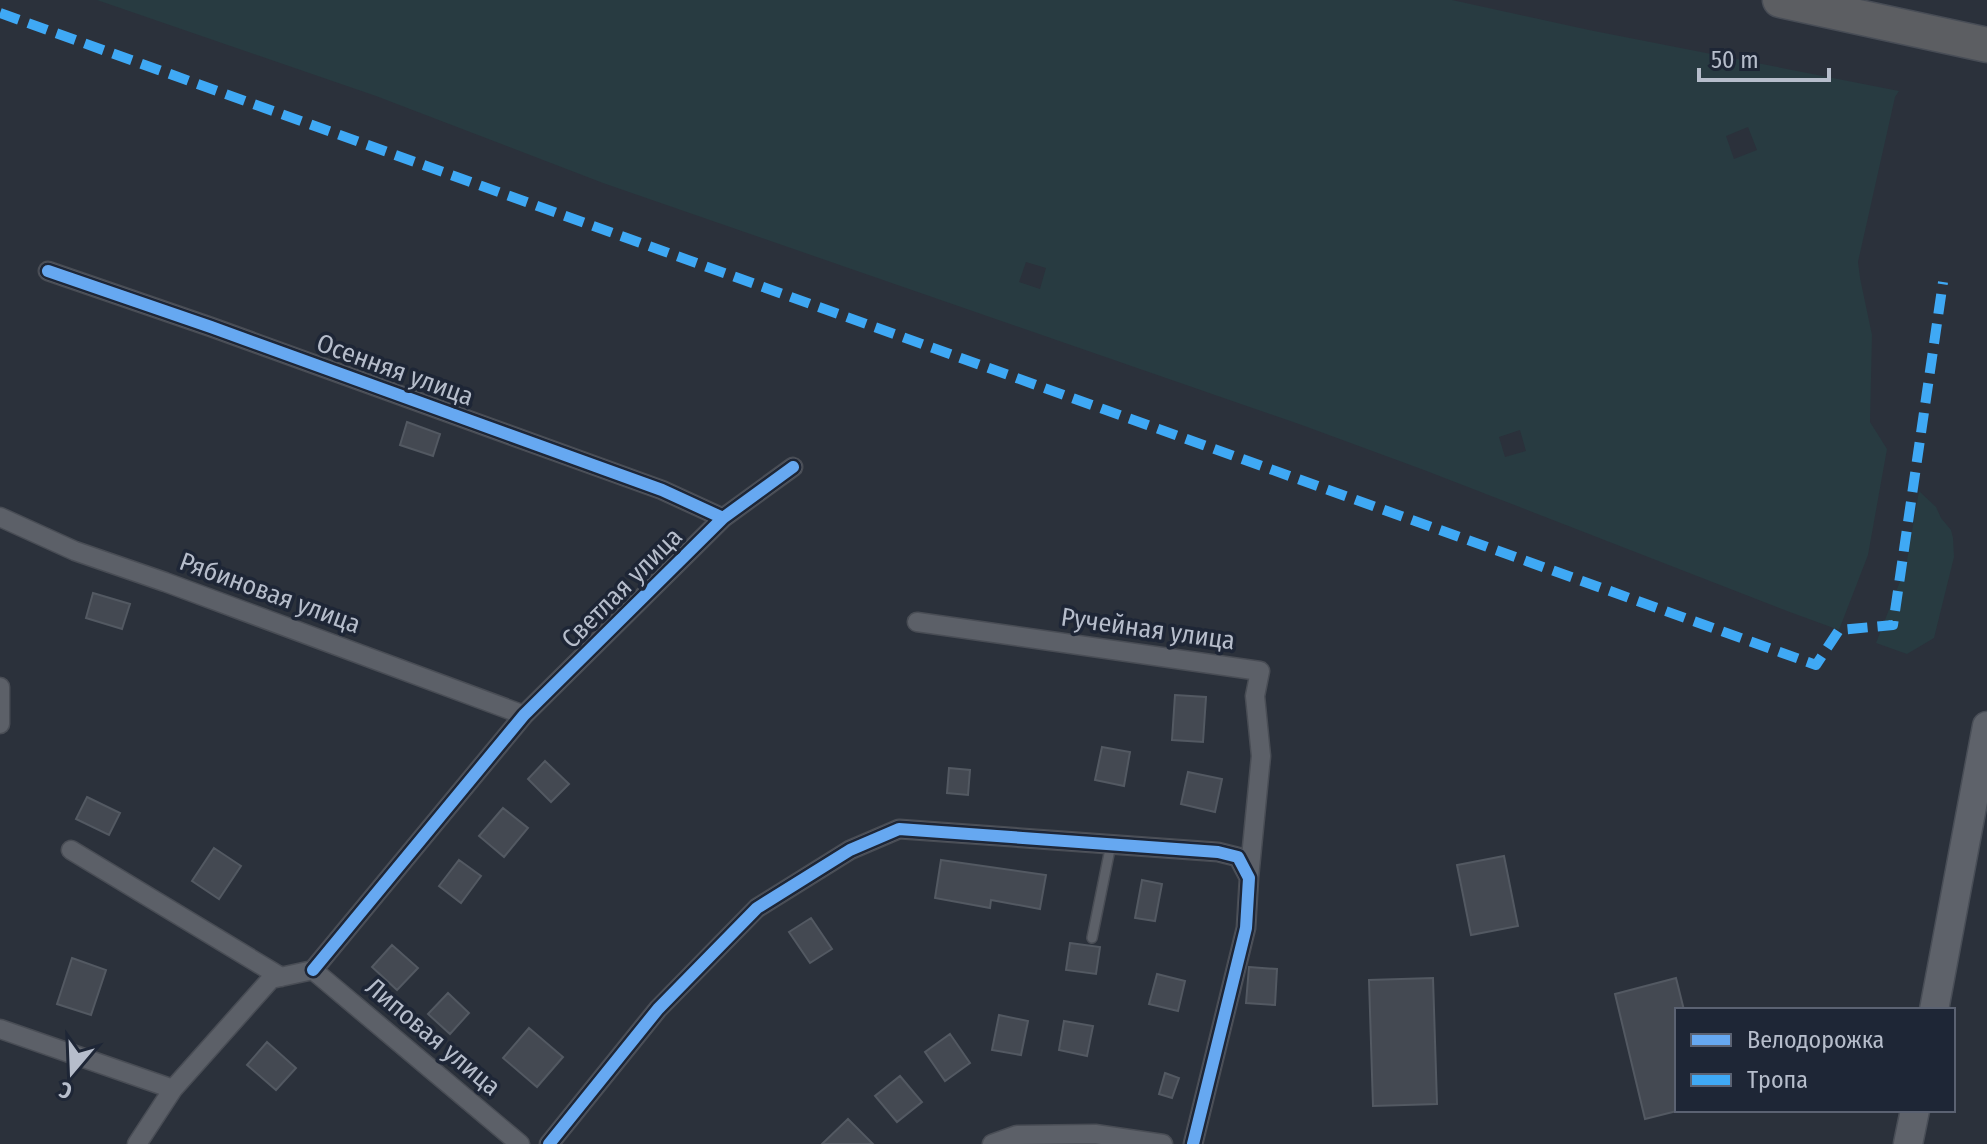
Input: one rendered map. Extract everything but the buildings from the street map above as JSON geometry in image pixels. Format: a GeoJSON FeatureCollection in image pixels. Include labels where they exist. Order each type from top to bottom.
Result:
{"type":"FeatureCollection","features":[{"type":"Feature","properties":{"kind":"highway"},"geometry":{"type":"LineString","coordinates":[[1780,0],[1987,45]]}},
{"type":"Feature","properties":{"kind":"main road"},"geometry":{"type":"LineString","coordinates":[[1934,1008],[1987,726]]}},
{"type":"Feature","properties":{"kind":"main road"},"geometry":{"type":"LineString","coordinates":[[1908,1144],[1915,1112]]}},
{"type":"Feature","properties":{"kind":"street","name":"Осенняя улица"},"geometry":{"type":"LineString","coordinates":[[48,271],[619,474],[723,518]]}},
{"type":"Feature","properties":{"kind":"street","name":"Светлая улица"},"geometry":{"type":"LineString","coordinates":[[313,970],[524,715],[723,518],[793,467]]}},
{"type":"Feature","properties":{"kind":"street","name":"Рябиновая улица"},"geometry":{"type":"LineString","coordinates":[[0,517],[75,551],[524,715]]}},
{"type":"Feature","properties":{"kind":"street","name":"Ручейная улица"},"geometry":{"type":"LineString","coordinates":[[917,622],[1260,671],[1255,696],[1261,756],[1249,878]]}},
{"type":"Feature","properties":{"kind":"street"},"geometry":{"type":"LineString","coordinates":[[0,687],[0,724]]}},
{"type":"Feature","properties":{"kind":"street"},"geometry":{"type":"LineString","coordinates":[[549,1144],[658,1009],[757,908],[850,850],[899,829],[1218,852],[1238,857],[1249,878],[1246,928],[1193,1144]]}},
{"type":"Feature","properties":{"kind":"street"},"geometry":{"type":"LineString","coordinates":[[71,850],[281,977]]}},
{"type":"Feature","properties":{"kind":"street"},"geometry":{"type":"LineString","coordinates":[[137,1144],[173,1089],[271,979],[313,970]]}},
{"type":"Feature","properties":{"kind":"street","name":"Липовая улица"},"geometry":{"type":"LineString","coordinates":[[313,970],[520,1144]]}},
{"type":"Feature","properties":{"kind":"street"},"geometry":{"type":"LineString","coordinates":[[0,1029],[173,1089]]}},
{"type":"Feature","properties":{"kind":"street"},"geometry":{"type":"LineString","coordinates":[[992,1144],[1017,1135],[1163,1144]]}},
{"type":"Feature","properties":{"kind":"lane"},"geometry":{"type":"LineString","coordinates":[[1092,938],[1111,844]]}},
{"type":"Feature","properties":{"kind":"shaded area"},"geometry":{"type":"Polygon","coordinates":[[[97,0],[1452,0],[1899,91],[1895,97],[1858,262],[1872,335],[1870,422],[1887,449],[1868,555],[1839,630],[1299,424],[603,183],[376,96],[97,0]],[[1748,127],[1726,136],[1734,159],[1757,150],[1748,127]],[[1026,262],[1019,282],[1040,289],[1046,268],[1026,262]],[[1520,430],[1499,437],[1505,457],[1526,451],[1520,430]]]}},
{"type":"Feature","properties":{"kind":"shaded area"},"geometry":{"type":"Polygon","coordinates":[[[1919,491],[1936,507],[1951,530],[1954,557],[1934,638],[1907,654],[1876,643],[1906,566],[1919,491]]]}},
{"type":"Feature","properties":{"kind":"marked path"},"geometry":{"type":"LineString","coordinates":[[0,13],[1816,665],[1839,630],[1893,625],[1943,282]]}},
{"type":"Feature","properties":{"kind":"cycle path"},"geometry":{"type":"LineString","coordinates":[[48,271],[662,490],[723,518]]}},
{"type":"Feature","properties":{"kind":"cycle path"},"geometry":{"type":"LineString","coordinates":[[313,970],[524,715],[723,518],[793,467]]}},
{"type":"Feature","properties":{"kind":"cycle path"},"geometry":{"type":"LineString","coordinates":[[549,1144],[658,1009],[757,908],[850,850],[899,829],[1218,852],[1238,857],[1249,878],[1246,928],[1193,1144]]}}]}
